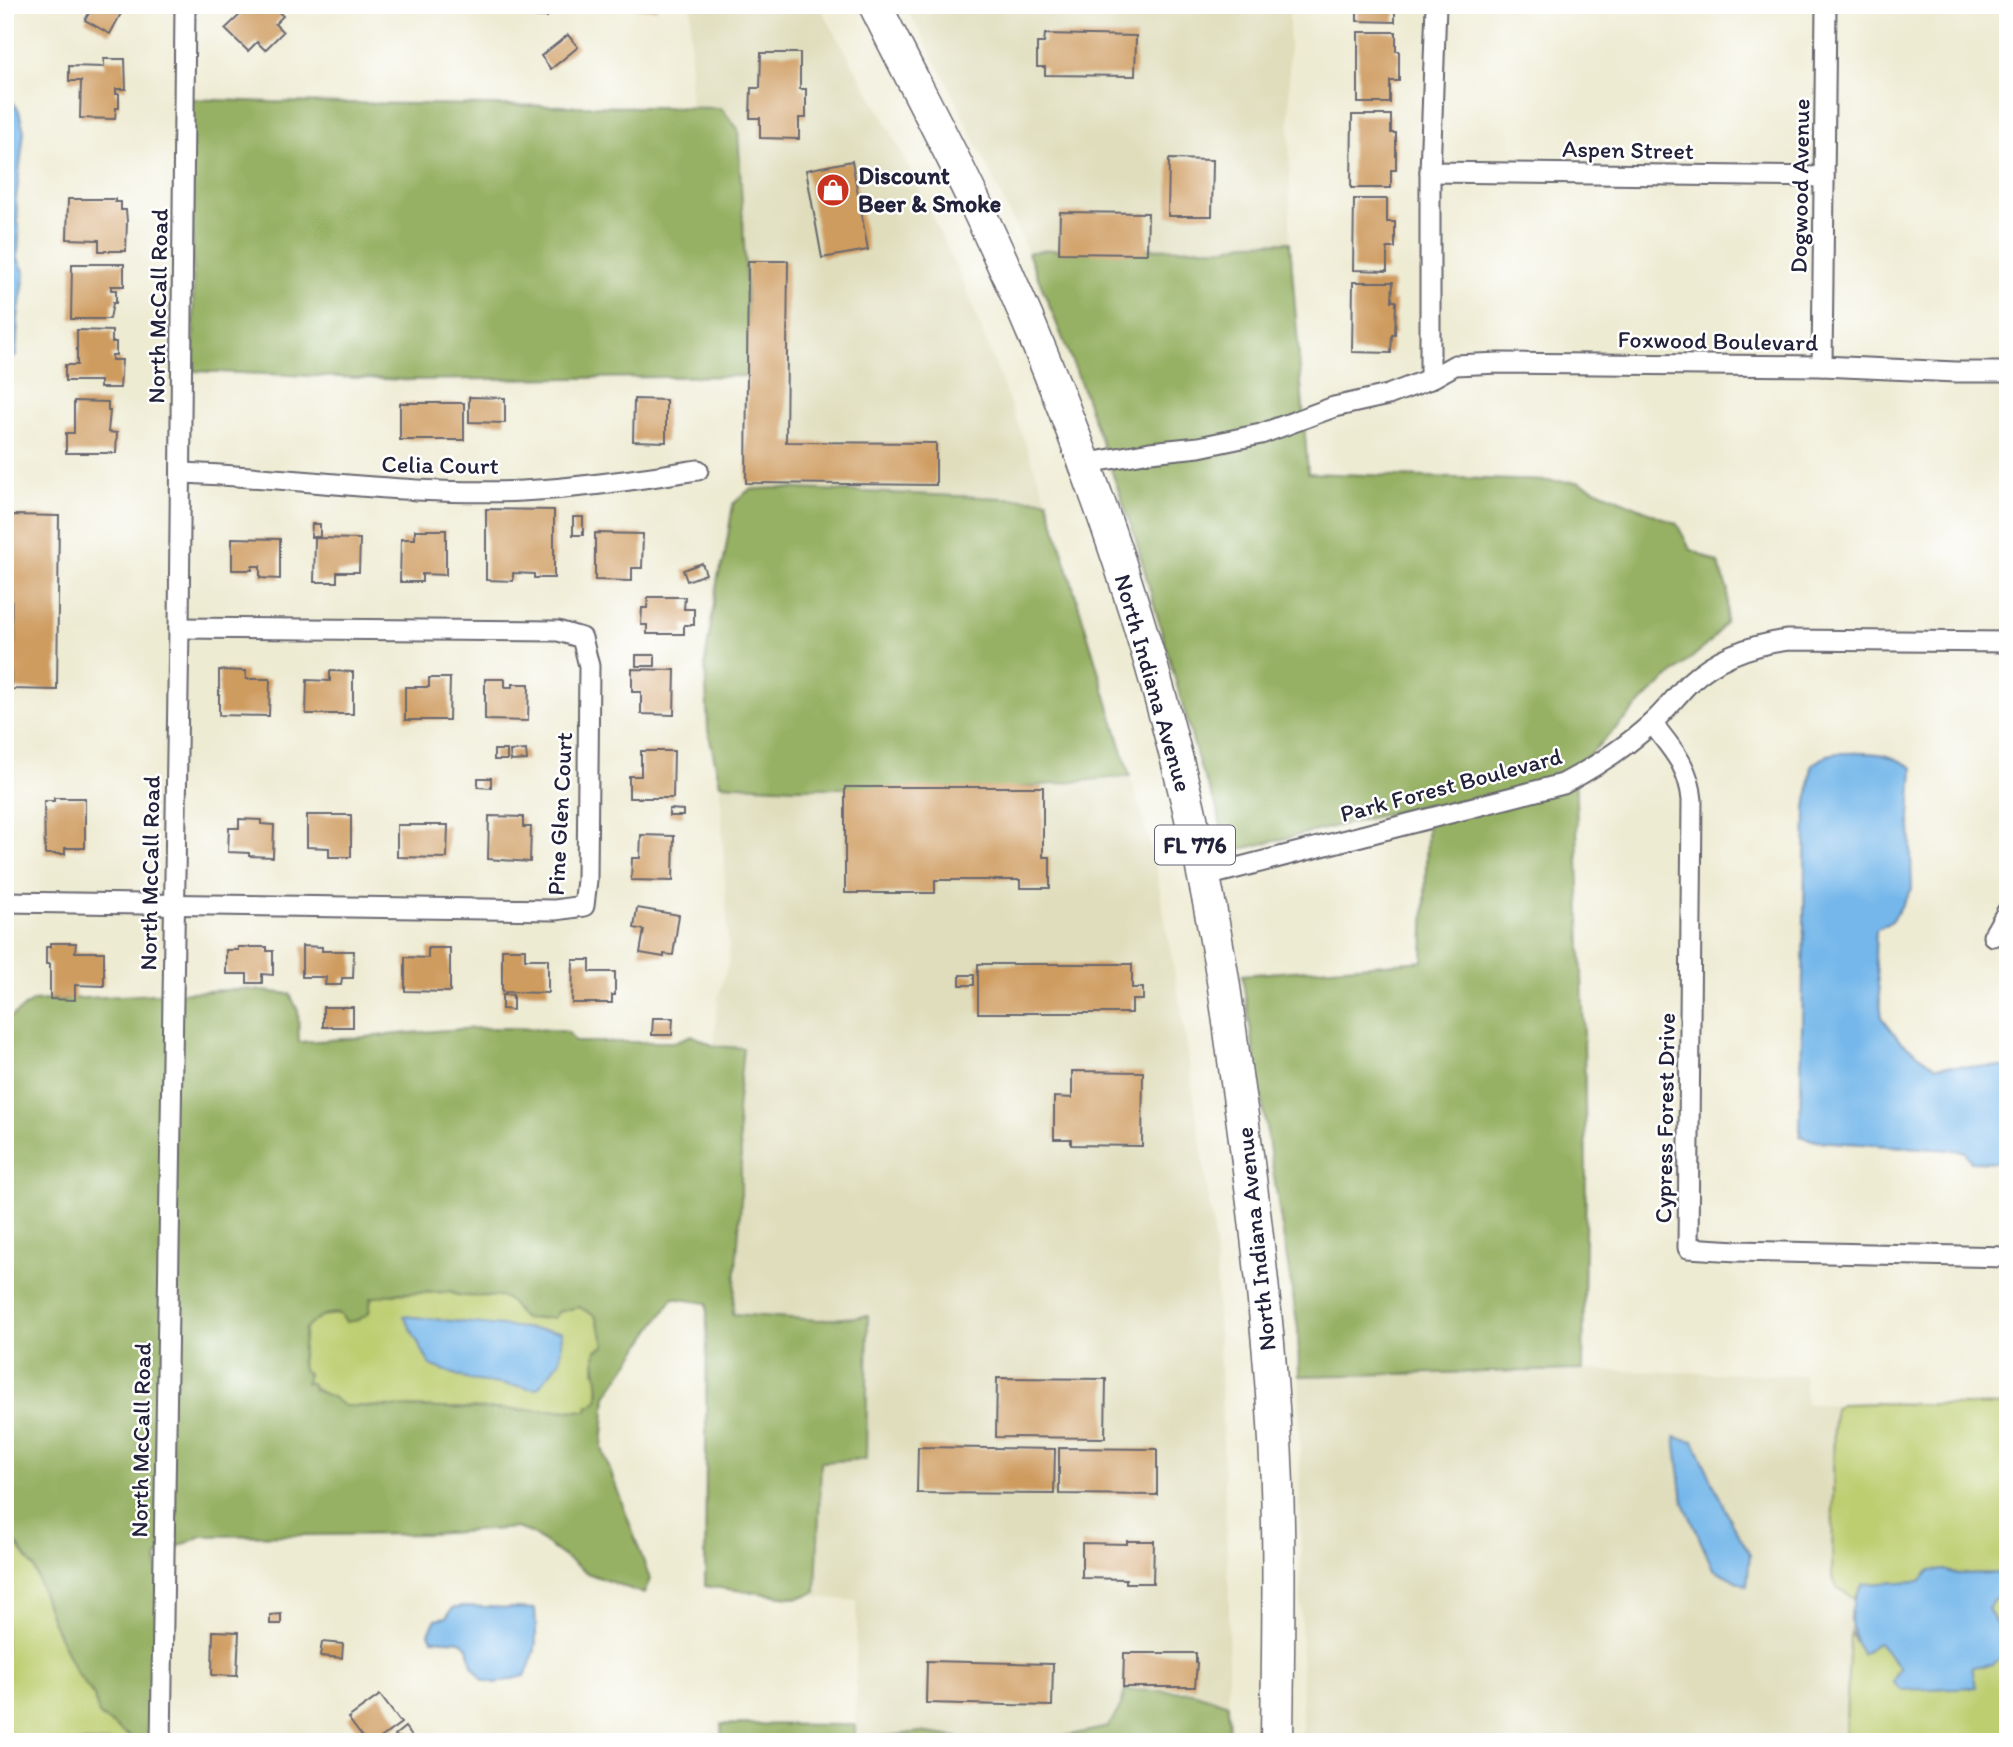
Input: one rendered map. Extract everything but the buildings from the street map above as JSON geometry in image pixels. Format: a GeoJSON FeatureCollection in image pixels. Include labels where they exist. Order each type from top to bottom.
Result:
{"type":"FeatureCollection","features":[{"type":"Feature","properties":{"kind":"main road","name":"North Indiana Avenue"},"geometry":{"type":"LineString","coordinates":[[874,5],[974,200],[1033,333],[1119,561],[1152,671],[1185,797],[1219,956],[1251,1183],[1270,1368],[1278,1526],[1277,1742]]}},
{"type":"Feature","properties":{"kind":"street","name":"North McCall Road"},"geometry":{"type":"LineString","coordinates":[[162,1742],[179,628],[185,5]]}},
{"type":"Feature","properties":{"kind":"street"},"geometry":{"type":"LineString","coordinates":[[1430,379],[1430,172],[1436,5]]}},
{"type":"Feature","properties":{"kind":"street","name":"Dogwood Avenue"},"geometry":{"type":"LineString","coordinates":[[1822,366],[1826,5]]}},
{"type":"Feature","properties":{"kind":"street","name":"Aspen Street"},"geometry":{"type":"LineString","coordinates":[[1430,172],[1824,177]]}},
{"type":"Feature","properties":{"kind":"street","name":"Foxwood Boulevard"},"geometry":{"type":"LineString","coordinates":[[1083,464],[1150,452],[1199,447],[1261,434],[1334,407],[1388,395],[1430,379],[1455,365],[1499,363],[1822,366],[2008,372]]}},
{"type":"Feature","properties":{"kind":"street","name":"Celia Court"},"geometry":{"type":"LineString","coordinates":[[181,473],[243,475],[368,488],[521,491],[592,486],[698,470]]}},
{"type":"Feature","properties":{"kind":"street","name":"Pine Glen Court"},"geometry":{"type":"LineString","coordinates":[[5,902],[555,910],[584,906],[587,880],[589,666],[582,638],[558,631],[179,628]]}},
{"type":"Feature","properties":{"kind":"street","name":"Park Forest Boulevard"},"geometry":{"type":"LineString","coordinates":[[1202,877],[1563,784],[1595,767],[1652,723],[1691,681],[1705,670],[1742,650],[1788,640],[2008,642]]}},
{"type":"Feature","properties":{"kind":"street","name":"Cypress Forest Drive"},"geometry":{"type":"LineString","coordinates":[[1652,723],[1685,766],[1692,800],[1688,1248],[2008,1257]]}},
{"type":"Feature","properties":{"kind":"street"},"geometry":{"type":"LineString","coordinates":[[1993,936],[2008,911]]}},
{"type":"Feature","properties":{"kind":"shaded area"},"geometry":{"type":"Polygon","coordinates":[[[691,5],[819,5],[890,129],[963,281],[1047,500],[845,489],[749,490],[751,376],[721,108],[690,108],[691,5]]]}},
{"type":"Feature","properties":{"kind":"shaded area"},"geometry":{"type":"Polygon","coordinates":[[[905,5],[1289,5],[1290,242],[1245,243],[1228,248],[1046,250],[1028,253],[951,90],[905,5]]]}},
{"type":"Feature","properties":{"kind":"shaded area"},"geometry":{"type":"Polygon","coordinates":[[[1130,776],[1154,857],[1184,1027],[1215,1243],[1229,1599],[1228,1704],[1193,1692],[1125,1691],[1121,1706],[1108,1727],[1061,1737],[1018,1740],[963,1738],[920,1732],[855,1740],[857,1601],[816,1597],[816,1592],[821,1462],[866,1459],[868,1317],[819,1320],[733,1314],[739,1262],[741,1154],[737,1111],[743,1049],[714,1046],[718,997],[729,961],[720,784],[794,788],[1014,788],[1130,776]]]}},
{"type":"Feature","properties":{"kind":"shaded area"},"geometry":{"type":"Polygon","coordinates":[[[1583,1370],[1804,1375],[1806,1404],[1841,1404],[1834,1409],[1832,1576],[1837,1587],[1854,1599],[1848,1658],[1845,1742],[1302,1742],[1299,1376],[1583,1370]],[[1675,1438],[1750,1554],[1731,1522],[1693,1441],[1675,1438]]]}},
{"type":"Feature","properties":{"kind":"green space"},"geometry":{"type":"Polygon","coordinates":[[[191,99],[721,108],[738,129],[751,376],[408,380],[194,371],[191,99]]]}},
{"type":"Feature","properties":{"kind":"green space"},"geometry":{"type":"Polygon","coordinates":[[[1290,242],[1308,473],[1578,482],[1677,524],[1690,549],[1718,563],[1728,591],[1726,621],[1711,641],[1651,693],[1575,769],[1586,1172],[1583,1370],[1299,1376],[1298,1329],[1242,975],[1423,961],[1428,804],[1225,853],[1218,810],[1201,770],[1135,537],[1078,376],[1028,253],[1046,250],[1228,248],[1245,243],[1290,242]]]}},
{"type":"Feature","properties":{"kind":"green space"},"geometry":{"type":"Polygon","coordinates":[[[775,488],[1047,500],[1130,776],[1014,788],[794,788],[720,784],[708,730],[705,663],[718,576],[724,560],[733,504],[749,490],[775,488]]]}},
{"type":"Feature","properties":{"kind":"green space"},"geometry":{"type":"Polygon","coordinates":[[[244,989],[290,994],[298,1011],[299,1042],[500,1028],[568,1032],[575,1042],[674,1042],[692,1035],[714,1046],[743,1048],[737,1111],[741,1200],[733,1314],[819,1320],[868,1316],[866,1459],[821,1462],[816,1592],[798,1598],[705,1586],[707,1303],[673,1298],[606,1396],[602,1448],[650,1579],[644,1594],[587,1573],[531,1533],[516,1528],[430,1534],[202,1536],[157,1556],[159,1742],[133,1742],[99,1715],[94,1696],[75,1670],[51,1618],[34,1568],[13,1539],[5,1534],[5,1021],[33,1001],[244,989]],[[396,1293],[371,1298],[369,1313],[358,1320],[346,1322],[340,1314],[334,1313],[321,1317],[305,1329],[301,1363],[304,1371],[308,1373],[306,1383],[311,1383],[313,1389],[332,1397],[344,1406],[587,1411],[588,1405],[591,1406],[598,1400],[595,1357],[596,1350],[605,1346],[595,1316],[579,1307],[558,1312],[554,1318],[528,1319],[521,1316],[505,1298],[396,1293]]]}},
{"type":"Feature","properties":{"kind":"green space"},"geometry":{"type":"Polygon","coordinates":[[[450,1292],[463,1296],[492,1295],[506,1298],[528,1319],[554,1318],[558,1312],[579,1307],[595,1316],[605,1346],[596,1350],[598,1400],[587,1411],[343,1406],[306,1383],[301,1363],[305,1329],[320,1316],[340,1314],[385,1294],[450,1292]]]}},
{"type":"Feature","properties":{"kind":"green space"},"geometry":{"type":"Polygon","coordinates":[[[1841,1404],[2008,1406],[2008,1742],[1845,1742],[1850,1631],[1862,1654],[1877,1641],[1901,1668],[1896,1673],[1975,1687],[1972,1667],[1992,1664],[1997,1624],[1988,1609],[2007,1583],[2000,1573],[1957,1574],[1944,1570],[1920,1581],[1863,1584],[1854,1599],[1837,1587],[1832,1576],[1834,1409],[1841,1404]]]}},
{"type":"Feature","properties":{"kind":"green space"},"geometry":{"type":"Polygon","coordinates":[[[5,1534],[13,1539],[34,1568],[51,1618],[75,1670],[94,1696],[99,1715],[133,1742],[5,1742],[5,1534]]]}},
{"type":"Feature","properties":{"kind":"green space"},"geometry":{"type":"Polygon","coordinates":[[[1125,1690],[1193,1692],[1228,1704],[1229,1742],[722,1742],[721,1724],[855,1725],[855,1740],[920,1732],[963,1738],[1018,1740],[1061,1737],[1108,1727],[1121,1706],[1125,1690]]]}},
{"type":"Feature","properties":{"kind":"water"},"geometry":{"type":"Polygon","coordinates":[[[5,100],[12,101],[19,111],[24,131],[16,200],[18,258],[25,274],[18,317],[16,356],[10,360],[5,372],[5,100]]]}},
{"type":"Feature","properties":{"kind":"water"},"geometry":{"type":"Polygon","coordinates":[[[1828,755],[1886,755],[1913,768],[1910,818],[1912,889],[1892,921],[1876,930],[1875,957],[1882,1018],[1900,1041],[1935,1066],[2008,1067],[2008,1163],[1971,1162],[1965,1151],[1816,1141],[1800,1136],[1806,809],[1812,765],[1828,755]]]}},
{"type":"Feature","properties":{"kind":"water"},"geometry":{"type":"Polygon","coordinates":[[[404,1316],[562,1332],[560,1360],[537,1389],[470,1380],[430,1365],[404,1316]]]}},
{"type":"Feature","properties":{"kind":"water"},"geometry":{"type":"Polygon","coordinates":[[[1675,1437],[1694,1441],[1731,1522],[1750,1554],[1747,1586],[1713,1569],[1683,1501],[1675,1437]]]}},
{"type":"Feature","properties":{"kind":"water"},"geometry":{"type":"Polygon","coordinates":[[[1944,1570],[1957,1574],[2000,1573],[2007,1583],[1988,1609],[1999,1632],[2002,1658],[1992,1664],[1972,1667],[1976,1687],[1901,1690],[1893,1682],[1900,1668],[1878,1642],[1862,1654],[1852,1627],[1854,1603],[1863,1584],[1920,1581],[1929,1571],[1944,1570]]]}},
{"type":"Feature","properties":{"kind":"water"},"geometry":{"type":"Polygon","coordinates":[[[463,1606],[535,1609],[536,1644],[525,1676],[496,1683],[483,1680],[472,1665],[468,1647],[460,1641],[432,1639],[429,1633],[436,1619],[446,1617],[453,1608],[463,1606]]]}},
{"type":"Feature","properties":{"kind":"place","name":"Discount Beer & Smoke"},"geometry":{"type":"Point","coordinates":[833,190]}}]}
